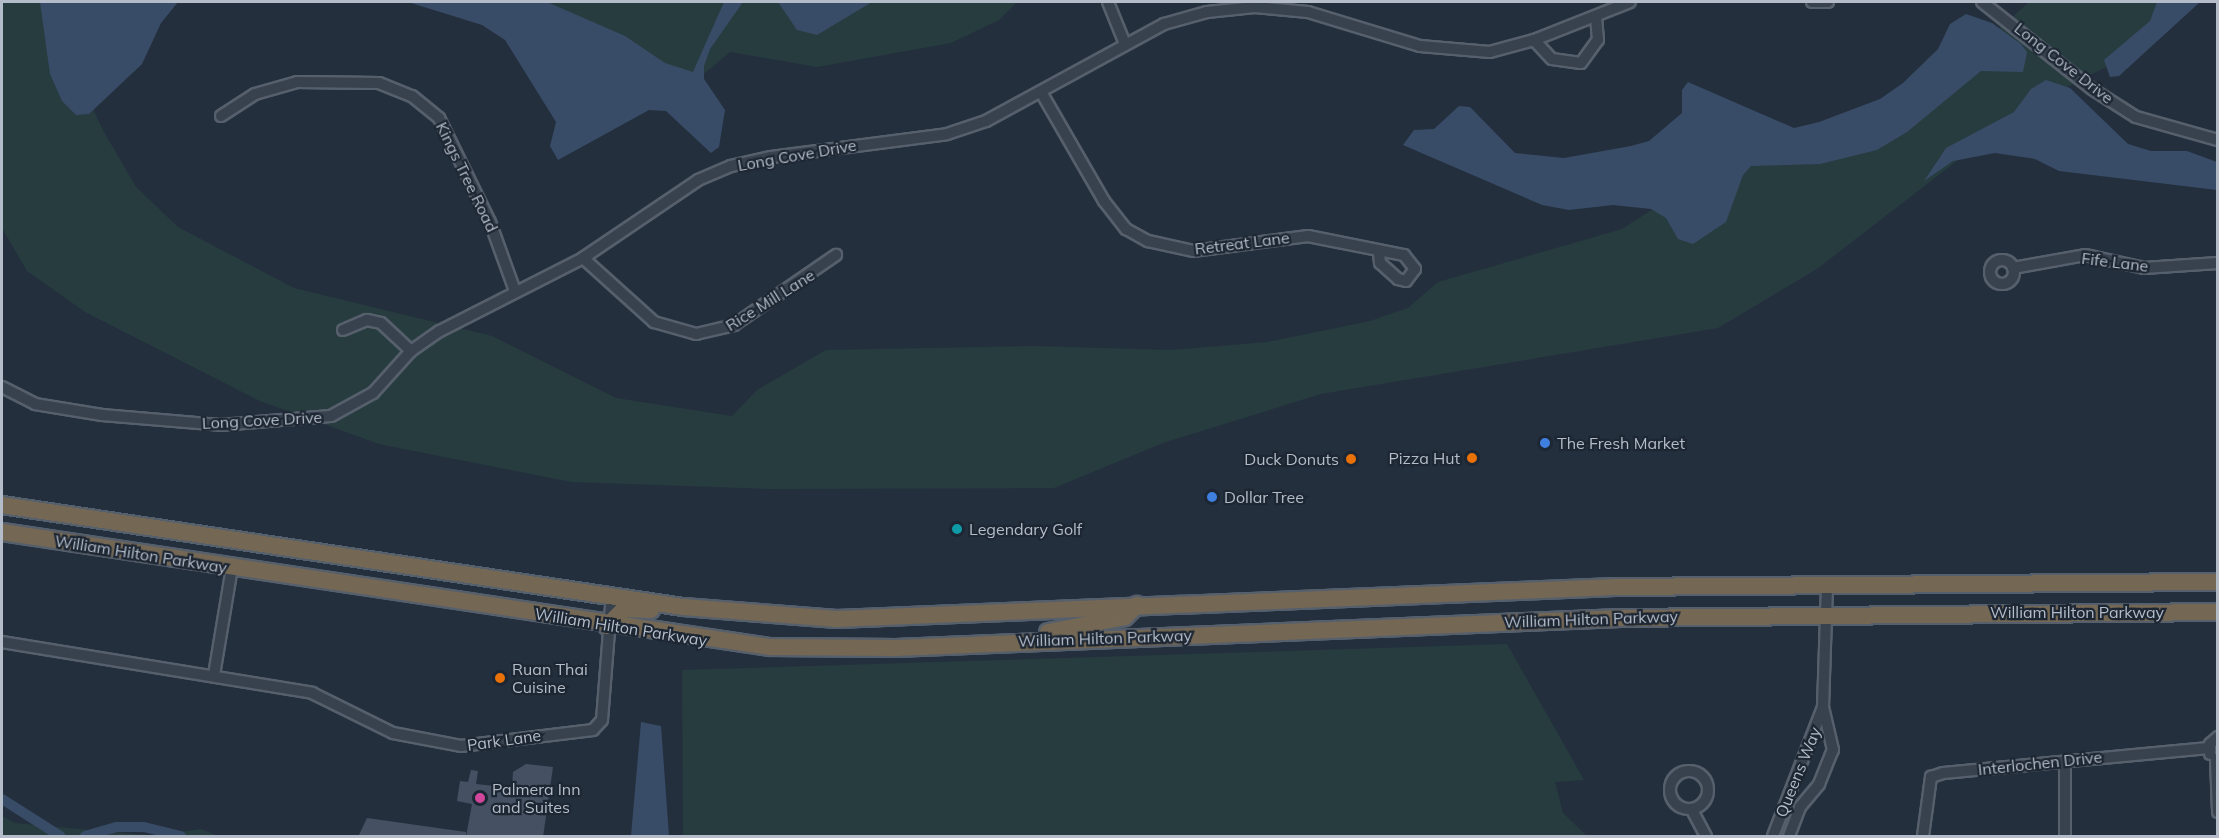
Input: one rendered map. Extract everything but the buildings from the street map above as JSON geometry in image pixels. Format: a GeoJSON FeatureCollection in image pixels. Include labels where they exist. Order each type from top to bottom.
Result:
{"type":"FeatureCollection","features":[{"type":"Feature","properties":{"kind":"highway","name":"William Hilton Parkway"},"geometry":{"type":"LineString","coordinates":[[2,505],[733,613],[837,619],[1137,605],[1827,584],[2217,582]]}},
{"type":"Feature","properties":{"kind":"highway","name":"William Hilton Parkway"},"geometry":{"type":"LineString","coordinates":[[2,532],[607,626],[770,647],[896,648],[1620,618],[1827,614],[2217,612]]}},
{"type":"Feature","properties":{"kind":"highway"},"geometry":{"type":"LineString","coordinates":[[232,568],[249,550],[325,553]]}},
{"type":"Feature","properties":{"kind":"highway"},"geometry":{"type":"LineString","coordinates":[[991,643],[1125,617],[1137,605]]}},
{"type":"Feature","properties":{"kind":"highway"},"geometry":{"type":"LineString","coordinates":[[607,626],[624,609],[733,613]]}},
{"type":"Feature","properties":{"kind":"street"},"geometry":{"type":"LineString","coordinates":[[1108,2],[1125,44]]}},
{"type":"Feature","properties":{"kind":"street","name":"Long Cove Drive"},"geometry":{"type":"LineString","coordinates":[[2,387],[35,404],[102,415],[220,425],[331,416],[373,393],[411,351],[515,291],[583,258],[698,180],[731,166],[825,147],[947,134],[986,121],[1164,24],[1207,12],[1255,7],[1308,12],[1420,46],[1490,52],[1534,40],[1630,2]]}},
{"type":"Feature","properties":{"kind":"street"},"geometry":{"type":"LineString","coordinates":[[1812,2],[1828,2]]}},
{"type":"Feature","properties":{"kind":"street","name":"Long Cove Drive"},"geometry":{"type":"LineString","coordinates":[[1982,2],[2092,88],[2136,117],[2217,140]]}},
{"type":"Feature","properties":{"kind":"street"},"geometry":{"type":"LineString","coordinates":[[1534,40],[1552,59],[1581,63],[1598,40],[1596,16]]}},
{"type":"Feature","properties":{"kind":"street","name":"Kings Tree Road"},"geometry":{"type":"LineString","coordinates":[[221,116],[255,94],[297,82],[380,83],[412,96],[439,118],[490,222],[515,291]]}},
{"type":"Feature","properties":{"kind":"street","name":"Retreat Lane"},"geometry":{"type":"LineString","coordinates":[[1041,92],[1104,201],[1125,229],[1148,241],[1193,251],[1308,236],[1379,253]]}},
{"type":"Feature","properties":{"kind":"street","name":"Rice Mill Lane"},"geometry":{"type":"LineString","coordinates":[[583,258],[654,322],[696,334],[734,325],[836,255]]}},
{"type":"Feature","properties":{"kind":"street","name":"Fife Lane"},"geometry":{"type":"LineString","coordinates":[[2013,268],[2085,255],[2144,268],[2217,263]]}},
{"type":"Feature","properties":{"kind":"street"},"geometry":{"type":"LineString","coordinates":[[343,330],[367,320],[381,323],[411,351]]}},
{"type":"Feature","properties":{"kind":"street"},"geometry":{"type":"LineString","coordinates":[[214,675],[232,568]]}},
{"type":"Feature","properties":{"kind":"street","name":"Queens Way"},"geometry":{"type":"LineString","coordinates":[[1789,837],[1800,807],[1819,784],[1833,750],[1823,707],[1827,584]]}},
{"type":"Feature","properties":{"kind":"street","name":"Park Lane"},"geometry":{"type":"LineString","coordinates":[[2,642],[214,675],[312,693],[393,734],[439,744],[461,746],[593,730],[602,720],[607,626],[612,594]]}},
{"type":"Feature","properties":{"kind":"street","name":"Queens Way"},"geometry":{"type":"LineString","coordinates":[[1773,837],[1823,707]]}},
{"type":"Feature","properties":{"kind":"street"},"geometry":{"type":"LineString","coordinates":[[2217,737],[2209,748],[2217,759],[2217,812]]}},
{"type":"Feature","properties":{"kind":"street","name":"Interlochen Drive"},"geometry":{"type":"LineString","coordinates":[[1923,837],[1931,777],[2065,761],[2209,748]]}},
{"type":"Feature","properties":{"kind":"street"},"geometry":{"type":"LineString","coordinates":[[2065,761],[2066,837]]}},
{"type":"Feature","properties":{"kind":"street"},"geometry":{"type":"LineString","coordinates":[[1692,810],[1706,837]]}},
{"type":"Feature","properties":{"kind":"green space"},"geometry":{"type":"Polygon","coordinates":[[[2,2],[41,2],[104,132],[136,187],[178,227],[294,288],[492,336],[616,398],[732,416],[757,390],[826,350],[1035,346],[1171,350],[1267,342],[1370,321],[1408,308],[1438,282],[1622,229],[1687,187],[1796,148],[1946,76],[2029,2],[2190,2],[2123,58],[2052,95],[1984,140],[1817,269],[1718,328],[1321,394],[1163,443],[1054,488],[768,489],[571,482],[379,444],[260,401],[85,312],[27,271],[2,228],[2,2]]]}},
{"type":"Feature","properties":{"kind":"green space"},"geometry":{"type":"Polygon","coordinates":[[[462,2],[1017,2],[999,20],[951,43],[817,67],[730,52],[686,89],[462,2]]]}},
{"type":"Feature","properties":{"kind":"green space"},"geometry":{"type":"Polygon","coordinates":[[[1507,644],[1584,780],[1555,782],[1563,813],[1587,836],[683,836],[682,670],[1507,644]]]}},
{"type":"Feature","properties":{"kind":"green space"},"geometry":{"type":"Polygon","coordinates":[[[2,816],[15,823],[154,836],[2,836],[2,816]]]}},
{"type":"Feature","properties":{"kind":"green space"},"geometry":{"type":"Polygon","coordinates":[[[201,829],[218,836],[154,836],[201,829]]]}},
{"type":"Feature","properties":{"kind":"water"},"geometry":{"type":"Polygon","coordinates":[[[40,2],[178,2],[161,23],[142,64],[89,114],[76,115],[62,101],[50,74],[40,2]]]}},
{"type":"Feature","properties":{"kind":"water"},"geometry":{"type":"Polygon","coordinates":[[[408,2],[547,2],[625,36],[665,63],[693,72],[724,2],[743,2],[710,49],[704,66],[704,79],[725,110],[719,147],[711,153],[666,111],[649,110],[558,160],[550,146],[556,122],[505,40],[482,25],[408,2]]]}},
{"type":"Feature","properties":{"kind":"water"},"geometry":{"type":"Polygon","coordinates":[[[778,2],[872,2],[817,35],[797,30],[778,2]]]}},
{"type":"Feature","properties":{"kind":"water"},"geometry":{"type":"Polygon","coordinates":[[[2157,2],[2200,2],[2119,76],[2110,77],[2104,60],[2150,21],[2157,2]]]}},
{"type":"Feature","properties":{"kind":"water"},"geometry":{"type":"Polygon","coordinates":[[[1966,14],[1992,23],[2021,44],[2027,52],[2023,72],[1981,71],[1907,132],[1877,150],[1820,164],[1751,166],[1743,175],[1726,222],[1693,244],[1678,239],[1666,218],[1651,209],[1613,205],[1569,210],[1542,205],[1403,145],[1414,130],[1434,129],[1459,106],[1470,107],[1515,153],[1564,158],[1631,146],[1649,141],[1682,113],[1682,90],[1688,82],[1794,128],[1819,122],[1880,99],[1903,83],[1938,49],[1950,24],[1966,14]]]}},
{"type":"Feature","properties":{"kind":"water"},"geometry":{"type":"Polygon","coordinates":[[[2046,80],[2070,88],[2128,144],[2151,151],[2187,151],[2217,162],[2217,190],[2059,171],[2035,159],[1995,153],[1953,161],[1924,181],[1946,148],[2014,112],[2031,89],[2046,80]]]}},
{"type":"Feature","properties":{"kind":"water"},"geometry":{"type":"Polygon","coordinates":[[[641,722],[661,726],[669,836],[631,836],[641,722]]]}},
{"type":"Feature","properties":{"kind":"waterway"},"geometry":{"type":"LineString","coordinates":[[2,799],[60,836]]}},
{"type":"Feature","properties":{"kind":"waterway"},"geometry":{"type":"LineString","coordinates":[[85,836],[117,827],[144,827],[181,836]]}},
{"type":"Feature","properties":{"kind":"place","name":"The Fresh Market"},"geometry":{"type":"Point","coordinates":[1545,443]}},
{"type":"Feature","properties":{"kind":"place","name":"Pizza Hut"},"geometry":{"type":"Point","coordinates":[1472,458]}},
{"type":"Feature","properties":{"kind":"place","name":"Duck Donuts"},"geometry":{"type":"Point","coordinates":[1351,459]}},
{"type":"Feature","properties":{"kind":"place","name":"Dollar Tree"},"geometry":{"type":"Point","coordinates":[1212,497]}},
{"type":"Feature","properties":{"kind":"place","name":"Legendary Golf"},"geometry":{"type":"Point","coordinates":[957,529]}},
{"type":"Feature","properties":{"kind":"place","name":"Ruan Thai Cuisine"},"geometry":{"type":"Point","coordinates":[500,678]}},
{"type":"Feature","properties":{"kind":"place","name":"Palmera Inn and Suites"},"geometry":{"type":"Point","coordinates":[480,798]}}]}
